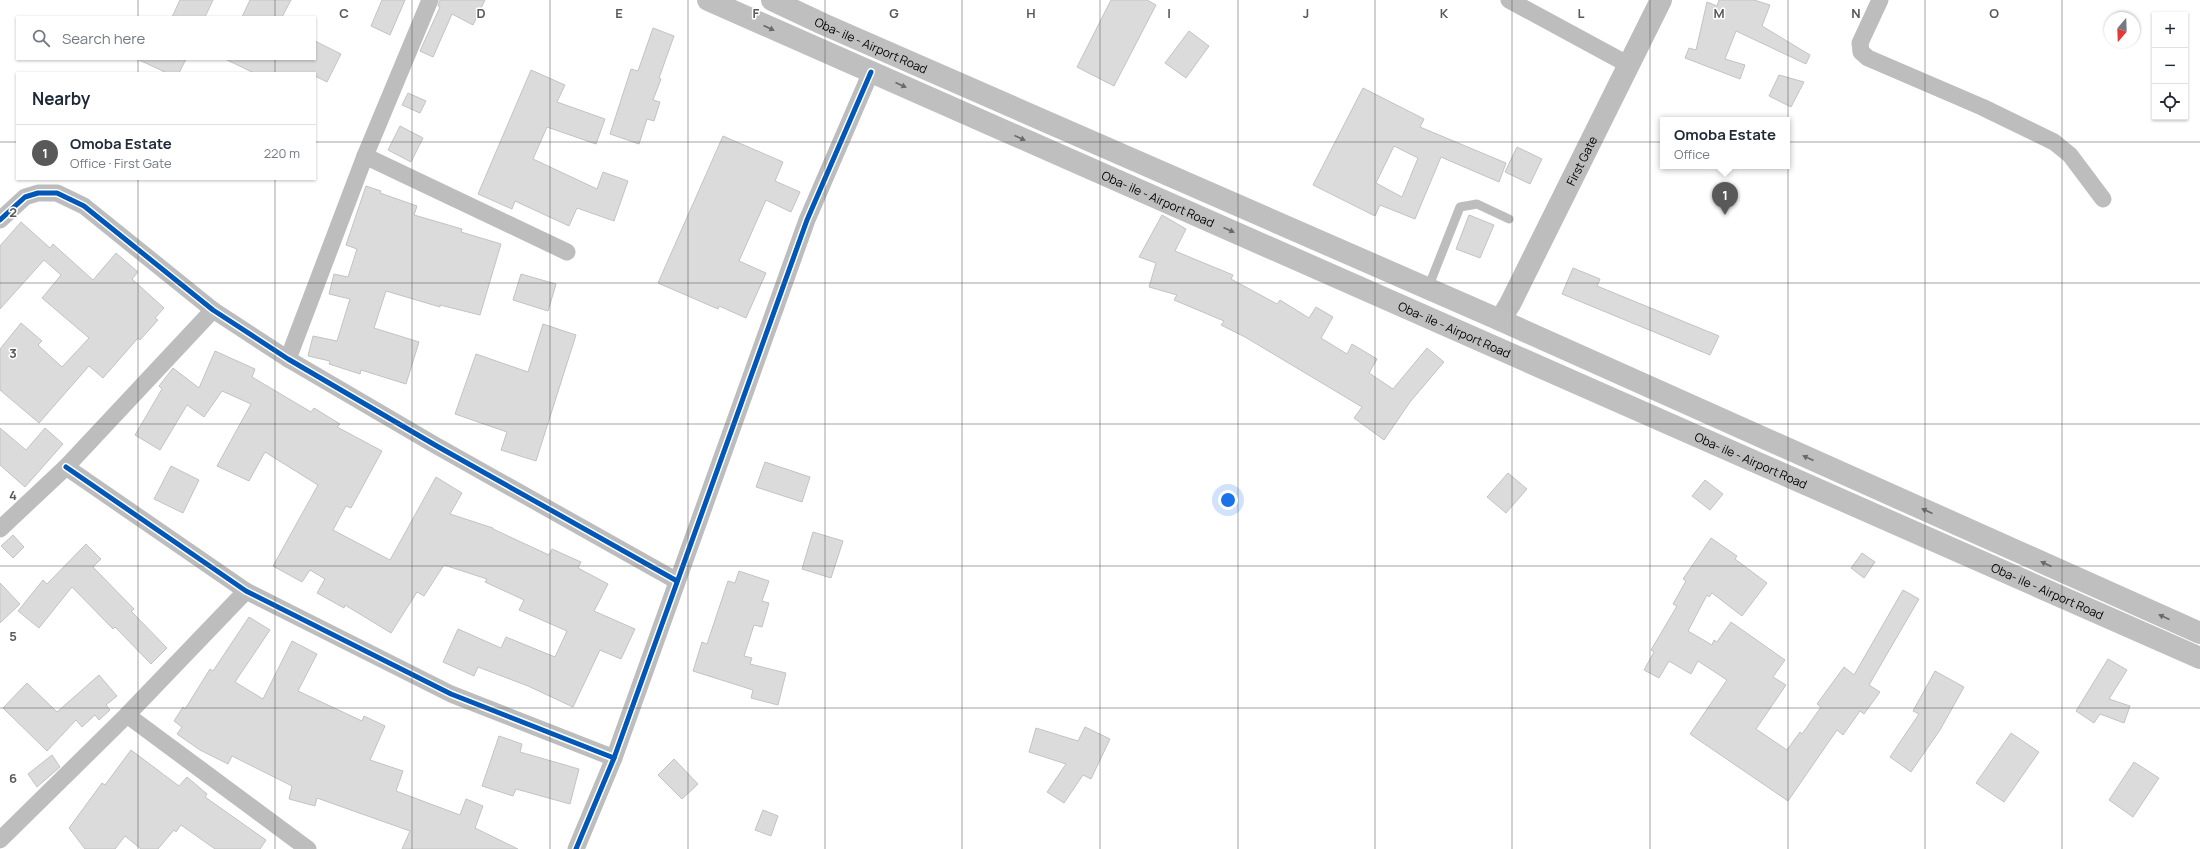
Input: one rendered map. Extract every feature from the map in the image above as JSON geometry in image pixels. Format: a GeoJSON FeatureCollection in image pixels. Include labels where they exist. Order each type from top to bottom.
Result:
{"type":"FeatureCollection","features":[{"type":"Feature","properties":{"kind":"main road","name":"Oba- ile - Airport Road"},"geometry":{"type":"LineString","coordinates":[[708,0],[813,48],[871,72],[2200,658]]}},
{"type":"Feature","properties":{"kind":"main road","name":"Oba- ile - Airport Road"},"geometry":{"type":"LineString","coordinates":[[772,0],[823,24],[1428,288],[2200,632]]}},
{"type":"Feature","properties":{"kind":"main road"},"geometry":{"type":"LineString","coordinates":[[813,48],[823,24]]}},
{"type":"Feature","properties":{"kind":"main road"},"geometry":{"type":"LineString","coordinates":[[1897,525],[1906,501]]}},
{"type":"Feature","properties":{"kind":"street"},"geometry":{"type":"LineString","coordinates":[[288,358],[365,156],[430,0]]}},
{"type":"Feature","properties":{"kind":"street"},"geometry":{"type":"LineString","coordinates":[[1509,0],[1629,65]]}},
{"type":"Feature","properties":{"kind":"street","name":"First Gate"},"geometry":{"type":"LineString","coordinates":[[1500,320],[1510,304],[1661,0]]}},
{"type":"Feature","properties":{"kind":"street"},"geometry":{"type":"LineString","coordinates":[[1880,0],[1860,43],[1861,52],[1868,58],[1995,113],[2063,148],[2103,199]]}},
{"type":"Feature","properties":{"kind":"street"},"geometry":{"type":"LineString","coordinates":[[576,849],[614,758],[807,220],[871,72]]}},
{"type":"Feature","properties":{"kind":"street"},"geometry":{"type":"LineString","coordinates":[[365,156],[567,252]]}},
{"type":"Feature","properties":{"kind":"street"},"geometry":{"type":"LineString","coordinates":[[0,220],[25,197],[38,193],[57,193],[84,206],[213,310],[288,358],[435,445],[677,581]]}},
{"type":"Feature","properties":{"kind":"street"},"geometry":{"type":"LineString","coordinates":[[0,528],[66,467],[213,310]]}},
{"type":"Feature","properties":{"kind":"street"},"geometry":{"type":"LineString","coordinates":[[66,467],[246,591],[451,694],[614,758]]}},
{"type":"Feature","properties":{"kind":"street"},"geometry":{"type":"LineString","coordinates":[[0,840],[127,715],[246,591]]}},
{"type":"Feature","properties":{"kind":"street"},"geometry":{"type":"LineString","coordinates":[[127,715],[305,848]]}},
{"type":"Feature","properties":{"kind":"lane"},"geometry":{"type":"LineString","coordinates":[[1428,288],[1460,207],[1477,204],[1509,219]]}},
{"type":"Feature","properties":{"kind":"building"},"geometry":{"type":"Polygon","coordinates":[[[180,0],[213,0],[205,16],[172,16],[180,0]]]}},
{"type":"Feature","properties":{"kind":"building"},"geometry":{"type":"Polygon","coordinates":[[[250,0],[291,0],[283,16],[242,16],[250,0]]]}},
{"type":"Feature","properties":{"kind":"building"},"geometry":{"type":"Polygon","coordinates":[[[382,0],[405,0],[390,35],[371,26],[382,0]]]}},
{"type":"Feature","properties":{"kind":"building"},"geometry":{"type":"Polygon","coordinates":[[[440,0],[485,0],[473,25],[452,14],[433,57],[420,51],[440,7],[438,6],[440,0]]]}},
{"type":"Feature","properties":{"kind":"building"},"geometry":{"type":"Polygon","coordinates":[[[1111,0],[1147,0],[1156,5],[1114,86],[1077,67],[1111,0]]]}},
{"type":"Feature","properties":{"kind":"building"},"geometry":{"type":"Polygon","coordinates":[[[1719,0],[1754,0],[1770,5],[1762,26],[1810,55],[1806,64],[1736,31],[1725,59],[1745,65],[1740,79],[1685,58],[1689,48],[1696,50],[1707,2],[1717,6],[1719,0]]]}},
{"type":"Feature","properties":{"kind":"building"},"geometry":{"type":"Polygon","coordinates":[[[653,28],[674,36],[653,100],[660,102],[654,121],[647,119],[639,144],[610,134],[631,69],[638,71],[653,28]]]}},
{"type":"Feature","properties":{"kind":"building"},"geometry":{"type":"Polygon","coordinates":[[[1189,31],[1209,46],[1186,78],[1165,63],[1189,31]]]}},
{"type":"Feature","properties":{"kind":"building"},"geometry":{"type":"Polygon","coordinates":[[[316,42],[341,54],[327,82],[316,76],[316,72],[252,72],[227,60],[316,60],[316,42]]]}},
{"type":"Feature","properties":{"kind":"building"},"geometry":{"type":"Polygon","coordinates":[[[139,60],[186,60],[180,72],[165,72],[139,60]]]}},
{"type":"Feature","properties":{"kind":"building"},"geometry":{"type":"Polygon","coordinates":[[[531,70],[565,85],[557,102],[605,119],[596,144],[547,127],[533,159],[597,189],[603,172],[628,181],[614,221],[577,208],[569,226],[515,201],[512,209],[478,194],[531,70]]]}},
{"type":"Feature","properties":{"kind":"building"},"geometry":{"type":"Polygon","coordinates":[[[1779,75],[1804,82],[1791,107],[1769,96],[1779,75]]]}},
{"type":"Feature","properties":{"kind":"building"},"geometry":{"type":"Polygon","coordinates":[[[1363,88],[1424,119],[1420,127],[1506,163],[1499,182],[1441,157],[1415,219],[1380,205],[1375,216],[1313,185],[1363,88]],[[1394,146],[1376,183],[1402,197],[1418,158],[1394,146]]]}},
{"type":"Feature","properties":{"kind":"building"},"geometry":{"type":"Polygon","coordinates":[[[408,93],[426,101],[420,113],[402,105],[408,93]]]}},
{"type":"Feature","properties":{"kind":"building"},"geometry":{"type":"Polygon","coordinates":[[[400,126],[423,138],[411,162],[388,150],[400,126]]]}},
{"type":"Feature","properties":{"kind":"building"},"geometry":{"type":"Polygon","coordinates":[[[723,136],[783,162],[775,181],[800,192],[791,212],[766,200],[739,261],[766,273],[746,318],[719,306],[718,309],[658,283],[723,136]]]}},
{"type":"Feature","properties":{"kind":"building"},"geometry":{"type":"Polygon","coordinates":[[[1517,147],[1542,159],[1530,184],[1505,172],[1517,147]]]}},
{"type":"Feature","properties":{"kind":"building"},"geometry":{"type":"Polygon","coordinates":[[[366,186],[381,191],[380,193],[417,206],[414,215],[462,229],[461,232],[501,244],[480,315],[440,305],[440,307],[386,291],[374,328],[419,342],[406,384],[361,370],[360,374],[329,364],[330,361],[308,356],[313,336],[337,341],[350,299],[329,294],[334,274],[348,277],[357,249],[346,245],[366,186]]]}},
{"type":"Feature","properties":{"kind":"building"},"geometry":{"type":"Polygon","coordinates":[[[1162,215],[1186,229],[1175,251],[1233,275],[1231,279],[1277,304],[1280,300],[1309,318],[1316,307],[1333,317],[1321,338],[1347,354],[1352,344],[1377,359],[1369,373],[1393,389],[1427,348],[1444,362],[1410,402],[1384,440],[1354,418],[1362,407],[1245,337],[1221,325],[1224,321],[1174,300],[1177,295],[1149,287],[1156,263],[1139,257],[1162,215]]]}},
{"type":"Feature","properties":{"kind":"building"},"geometry":{"type":"Polygon","coordinates":[[[1469,215],[1494,225],[1480,258],[1456,249],[1469,215]]]}},
{"type":"Feature","properties":{"kind":"building"},"geometry":{"type":"Polygon","coordinates":[[[21,222],[50,248],[53,244],[93,280],[116,253],[138,272],[132,279],[164,308],[155,318],[158,320],[140,340],[138,338],[103,378],[89,366],[39,423],[0,390],[0,349],[21,323],[42,341],[38,345],[62,367],[89,338],[42,298],[61,275],[44,260],[0,309],[0,246],[21,222]]]}},
{"type":"Feature","properties":{"kind":"building"},"geometry":{"type":"Polygon","coordinates":[[[1573,268],[1600,279],[1597,286],[1719,336],[1710,355],[1562,294],[1573,268]]]}},
{"type":"Feature","properties":{"kind":"building"},"geometry":{"type":"Polygon","coordinates":[[[521,274],[556,284],[548,311],[513,300],[521,274]]]}},
{"type":"Feature","properties":{"kind":"building"},"geometry":{"type":"Polygon","coordinates":[[[543,324],[576,335],[536,461],[501,450],[507,432],[455,414],[476,354],[528,372],[543,324]]]}},
{"type":"Feature","properties":{"kind":"building"},"geometry":{"type":"Polygon","coordinates":[[[215,351],[255,369],[252,377],[311,412],[314,408],[340,424],[337,427],[382,451],[351,508],[346,506],[333,530],[390,560],[436,477],[462,493],[450,514],[493,528],[549,555],[552,549],[581,562],[578,568],[608,584],[594,611],[635,629],[621,659],[600,650],[573,707],[528,686],[478,667],[474,676],[443,662],[458,629],[501,648],[506,637],[555,657],[567,631],[519,610],[524,600],[485,582],[487,579],[444,565],[424,596],[417,592],[391,633],[345,605],[344,608],[317,593],[325,579],[310,570],[302,582],[273,566],[318,485],[265,452],[249,481],[217,466],[251,404],[222,391],[204,417],[187,405],[160,450],[135,435],[162,389],[159,386],[173,368],[199,388],[215,351]]]}},
{"type":"Feature","properties":{"kind":"building"},"geometry":{"type":"Polygon","coordinates":[[[0,428],[26,450],[45,428],[63,444],[25,487],[0,465],[0,428]]]}},
{"type":"Feature","properties":{"kind":"building"},"geometry":{"type":"Polygon","coordinates":[[[765,462],[810,477],[802,502],[756,487],[765,462]]]}},
{"type":"Feature","properties":{"kind":"building"},"geometry":{"type":"Polygon","coordinates":[[[171,466],[199,480],[183,513],[154,499],[171,466]]]}},
{"type":"Feature","properties":{"kind":"building"},"geometry":{"type":"Polygon","coordinates":[[[1508,473],[1527,489],[1506,513],[1487,497],[1508,473]]]}},
{"type":"Feature","properties":{"kind":"building"},"geometry":{"type":"Polygon","coordinates":[[[1705,480],[1723,494],[1710,510],[1692,496],[1705,480]]]}},
{"type":"Feature","properties":{"kind":"building"},"geometry":{"type":"Polygon","coordinates":[[[813,532],[843,541],[831,578],[802,569],[813,532]]]}},
{"type":"Feature","properties":{"kind":"building"},"geometry":{"type":"Polygon","coordinates":[[[13,535],[24,547],[13,558],[1,546],[13,535]]]}},
{"type":"Feature","properties":{"kind":"building"},"geometry":{"type":"Polygon","coordinates":[[[1711,538],[1737,556],[1735,559],[1767,583],[1742,616],[1712,593],[1709,597],[1707,595],[1688,631],[1712,645],[1714,640],[1717,642],[1731,622],[1785,660],[1773,677],[1786,685],[1756,729],[1787,750],[1800,732],[1802,734],[1821,707],[1817,704],[1844,667],[1854,675],[1903,590],[1919,599],[1869,685],[1880,692],[1864,714],[1860,711],[1843,735],[1837,730],[1788,801],[1690,734],[1727,680],[1698,661],[1691,674],[1669,661],[1659,678],[1644,670],[1654,652],[1651,650],[1677,606],[1673,604],[1686,581],[1683,579],[1711,538]]]}},
{"type":"Feature","properties":{"kind":"building"},"geometry":{"type":"Polygon","coordinates":[[[86,544],[101,559],[93,567],[134,609],[131,611],[167,648],[151,664],[115,627],[113,629],[72,587],[39,628],[18,611],[43,580],[47,584],[86,544]]]}},
{"type":"Feature","properties":{"kind":"building"},"geometry":{"type":"Polygon","coordinates":[[[1862,553],[1875,562],[1864,578],[1851,568],[1862,553]]]}},
{"type":"Feature","properties":{"kind":"building"},"geometry":{"type":"Polygon","coordinates":[[[739,571],[769,581],[762,601],[769,603],[762,627],[754,625],[744,656],[752,658],[750,664],[786,673],[778,705],[751,698],[753,690],[693,671],[702,642],[707,644],[728,581],[735,583],[739,571]]]}},
{"type":"Feature","properties":{"kind":"building"},"geometry":{"type":"Polygon","coordinates":[[[0,583],[20,604],[0,623],[0,583]]]}},
{"type":"Feature","properties":{"kind":"building"},"geometry":{"type":"Polygon","coordinates":[[[249,617],[270,630],[235,682],[263,699],[292,641],[317,654],[298,691],[362,721],[364,716],[385,726],[370,760],[403,771],[396,791],[460,815],[466,799],[483,806],[475,828],[518,849],[402,849],[410,831],[317,798],[315,806],[289,799],[292,786],[232,756],[228,764],[200,750],[177,734],[182,727],[174,721],[183,707],[185,709],[210,669],[213,671],[249,617]]]}},
{"type":"Feature","properties":{"kind":"building"},"geometry":{"type":"Polygon","coordinates":[[[2108,659],[2127,670],[2109,699],[2130,706],[2124,723],[2100,714],[2094,723],[2076,711],[2108,659]]]}},
{"type":"Feature","properties":{"kind":"building"},"geometry":{"type":"Polygon","coordinates":[[[1935,671],[1964,687],[1940,730],[1911,772],[1890,757],[1919,714],[1913,711],[1935,671]]]}},
{"type":"Feature","properties":{"kind":"building"},"geometry":{"type":"Polygon","coordinates":[[[99,675],[117,696],[106,705],[110,710],[99,720],[95,715],[82,727],[76,720],[47,751],[3,708],[27,683],[57,712],[99,675]]]}},
{"type":"Feature","properties":{"kind":"building"},"geometry":{"type":"Polygon","coordinates":[[[1085,727],[1110,739],[1091,779],[1083,775],[1064,803],[1047,792],[1066,764],[1029,752],[1036,728],[1078,741],[1085,727]]]}},
{"type":"Feature","properties":{"kind":"building"},"geometry":{"type":"Polygon","coordinates":[[[2011,733],[2039,752],[2004,802],[1976,783],[2011,733]]]}},
{"type":"Feature","properties":{"kind":"building"},"geometry":{"type":"Polygon","coordinates":[[[499,736],[522,744],[520,752],[579,769],[570,804],[516,789],[513,796],[482,786],[499,736]]]}},
{"type":"Feature","properties":{"kind":"building"},"geometry":{"type":"Polygon","coordinates":[[[131,750],[179,786],[187,777],[207,794],[205,797],[266,840],[260,849],[215,849],[181,825],[176,832],[174,830],[158,849],[141,849],[125,836],[115,849],[85,849],[69,828],[102,783],[105,785],[131,750]]]}},
{"type":"Feature","properties":{"kind":"building"},"geometry":{"type":"Polygon","coordinates":[[[52,755],[60,767],[37,787],[28,774],[52,755]]]}},
{"type":"Feature","properties":{"kind":"building"},"geometry":{"type":"Polygon","coordinates":[[[674,759],[698,784],[682,799],[658,775],[674,759]]]}},
{"type":"Feature","properties":{"kind":"building"},"geometry":{"type":"Polygon","coordinates":[[[2134,762],[2159,778],[2133,817],[2109,800],[2134,762]]]}},
{"type":"Feature","properties":{"kind":"building"},"geometry":{"type":"Polygon","coordinates":[[[763,810],[778,816],[771,836],[755,830],[763,810]]]}},
{"type":"Feature","properties":{"kind":"cycle path"},"geometry":{"type":"LineString","coordinates":[[576,849],[614,758],[807,220],[871,72]]}},
{"type":"Feature","properties":{"kind":"cycle path"},"geometry":{"type":"LineString","coordinates":[[0,220],[25,197],[38,193],[57,193],[84,206],[213,310],[288,359],[435,445],[677,581]]}},
{"type":"Feature","properties":{"kind":"cycle path"},"geometry":{"type":"LineString","coordinates":[[66,467],[246,591],[451,694],[614,758]]}},
{"type":"Feature","properties":{"kind":"place","name":"Omoba Estate"},"geometry":{"type":"Point","coordinates":[1725,215]}}]}
